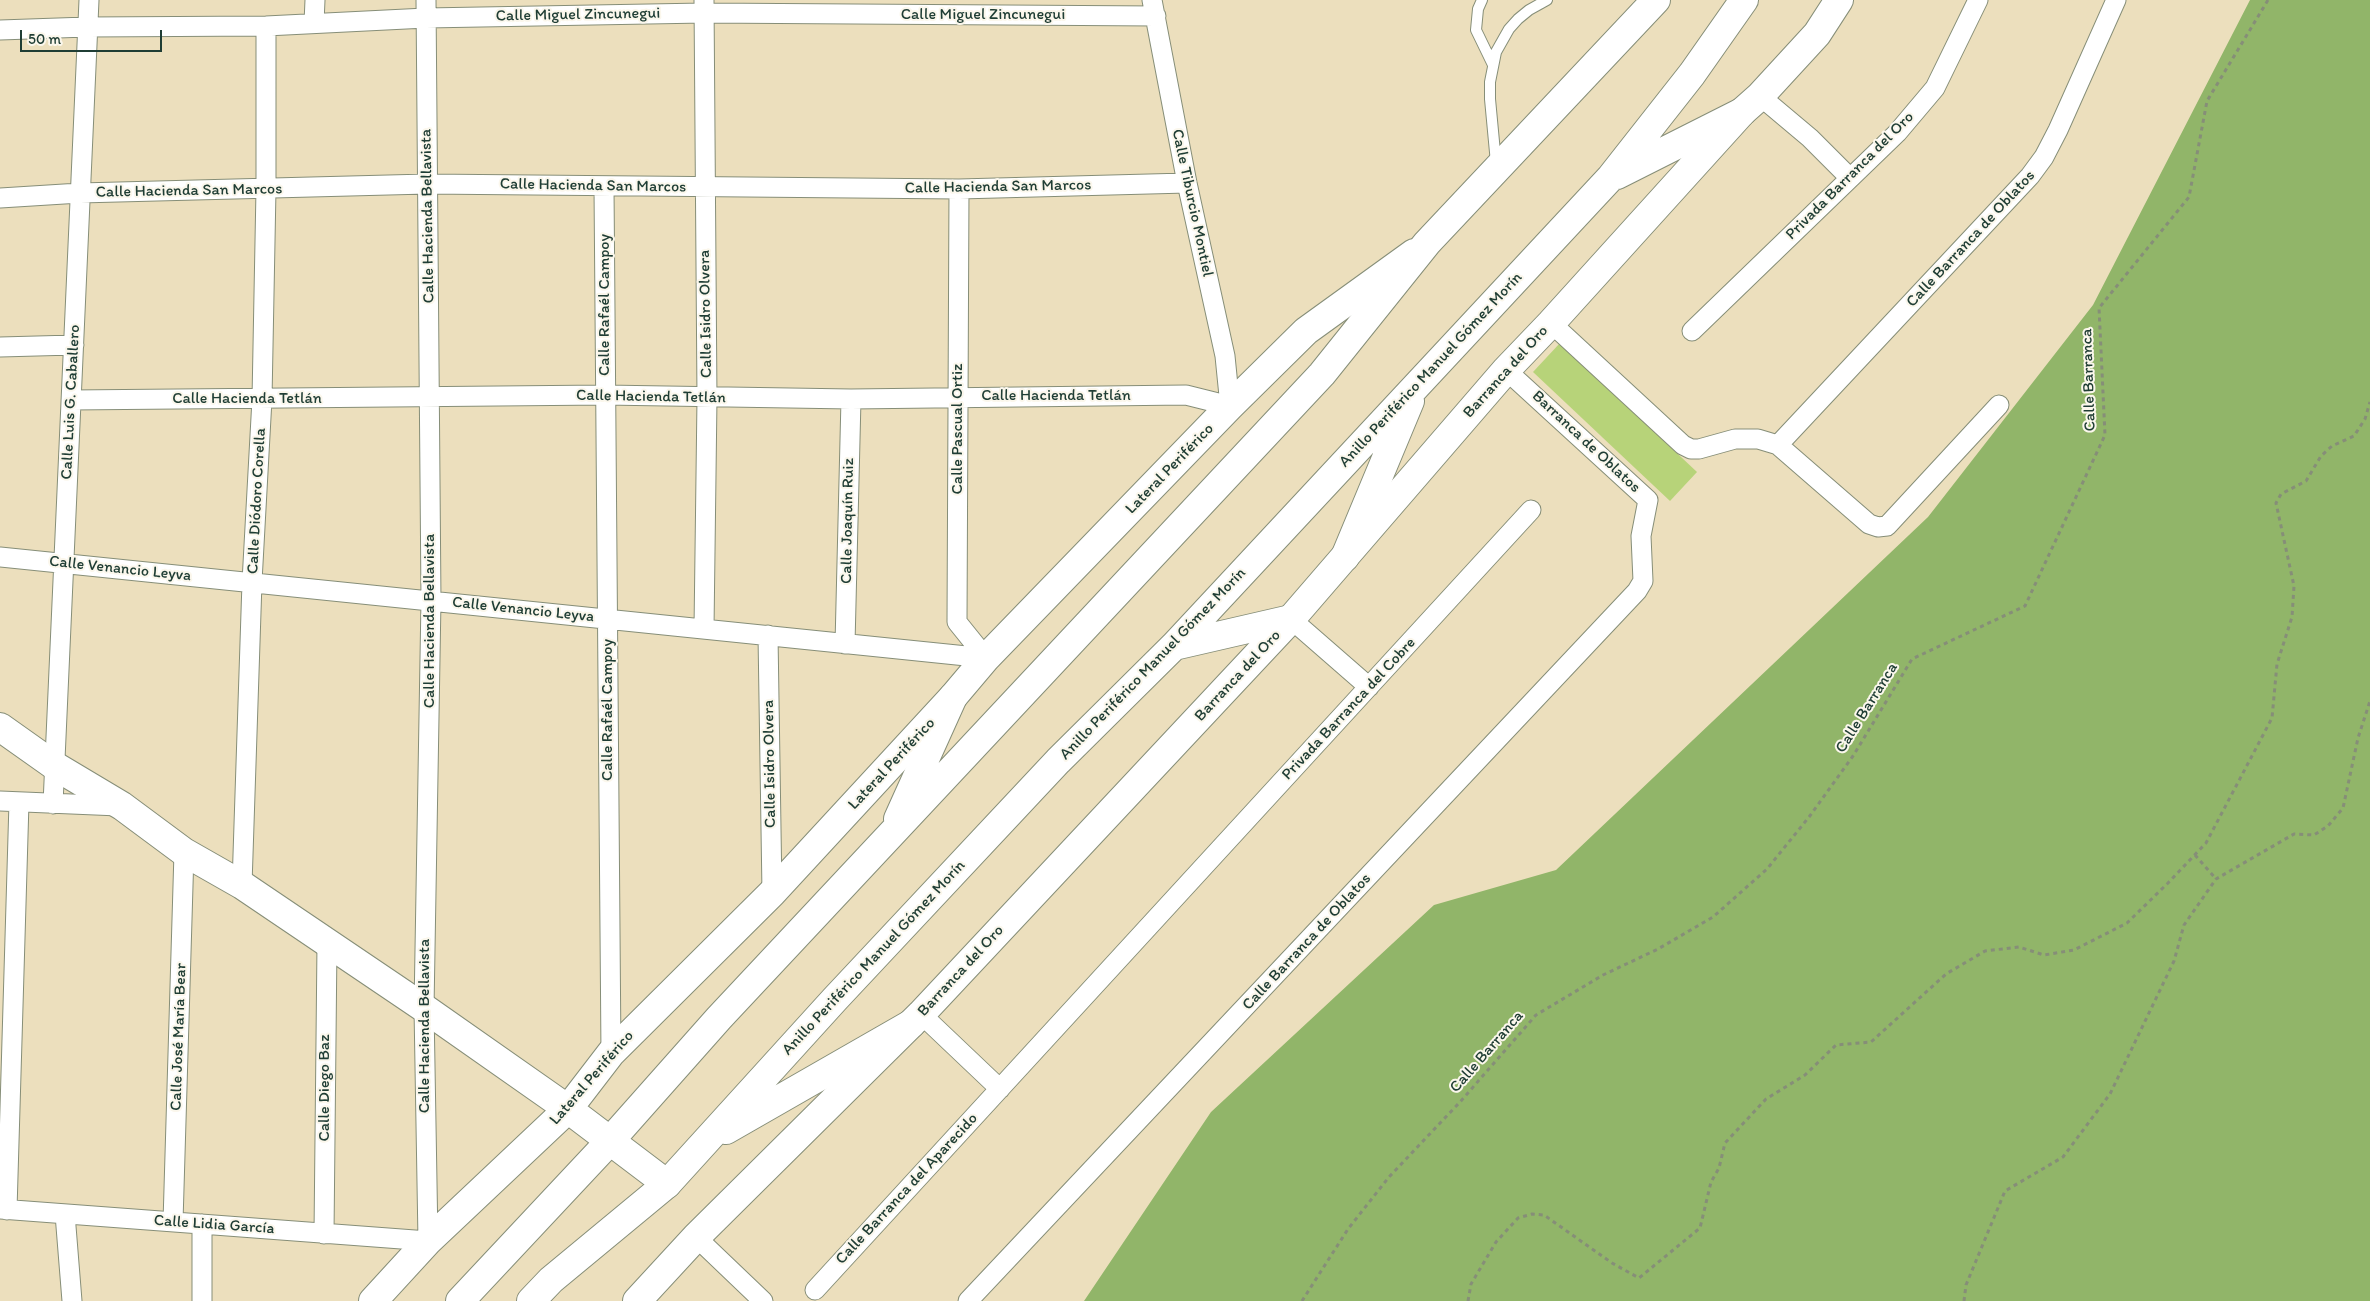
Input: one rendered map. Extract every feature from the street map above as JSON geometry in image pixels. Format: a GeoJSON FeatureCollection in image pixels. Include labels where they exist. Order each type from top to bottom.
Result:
{"type":"FeatureCollection","features":[{"type":"Feature","properties":{"kind":"main road"},"geometry":{"type":"LineString","coordinates":[[460,1301],[609,1142],[719,1018],[888,840],[1322,374],[1427,243],[1656,0]]}},
{"type":"Feature","properties":{"kind":"main road","name":"Anillo Periférico Manuel Gómez Morín"},"geometry":{"type":"LineString","coordinates":[[531,1301],[551,1280],[667,1184],[835,998],[1044,776],[1174,646],[1611,178],[1692,74],[1744,0]]}},
{"type":"Feature","properties":{"kind":"main road"},"geometry":{"type":"LineString","coordinates":[[1611,178],[1661,129],[1765,0]]}},
{"type":"Feature","properties":{"kind":"main road"},"geometry":{"type":"LineString","coordinates":[[1611,178],[1751,104],[1818,34],[1839,0]]}},
{"type":"Feature","properties":{"kind":"main road","name":"Barranca del Oro"},"geometry":{"type":"LineString","coordinates":[[636,1301],[696,1237],[916,1019],[1290,620],[1506,370],[1751,104]]}},
{"type":"Feature","properties":{"kind":"main road","name":"Lateral Periférico"},"geometry":{"type":"LineString","coordinates":[[373,1301],[428,1241],[568,1109],[610,1053],[772,893],[954,697],[986,658],[1230,406],[1306,331],[1427,243]]}},
{"type":"Feature","properties":{"kind":"main road"},"geometry":{"type":"LineString","coordinates":[[1345,556],[1418,383]]}},
{"type":"Feature","properties":{"kind":"main road"},"geometry":{"type":"LineString","coordinates":[[1174,646],[1290,620]]}},
{"type":"Feature","properties":{"kind":"main road"},"geometry":{"type":"LineString","coordinates":[[888,840],[954,697]]}},
{"type":"Feature","properties":{"kind":"main road"},"geometry":{"type":"LineString","coordinates":[[0,727],[55,766],[122,806],[184,852],[242,885],[424,1008],[568,1109],[609,1142],[667,1184]]}},
{"type":"Feature","properties":{"kind":"main road"},"geometry":{"type":"LineString","coordinates":[[703,1143],[916,1019]]}},
{"type":"Feature","properties":{"kind":"street","name":"Calle Luis G. Caballero"},"geometry":{"type":"LineString","coordinates":[[54,804],[88,0]]}},
{"type":"Feature","properties":{"kind":"street"},"geometry":{"type":"LineString","coordinates":[[314,23],[315,0]]}},
{"type":"Feature","properties":{"kind":"street","name":"Privada Barranca del Oro"},"geometry":{"type":"LineString","coordinates":[[1692,331],[1897,133],[1935,88],[1978,0]]}},
{"type":"Feature","properties":{"kind":"street","name":"Calle Barranca de Oblatos"},"geometry":{"type":"LineString","coordinates":[[1778,445],[2030,176],[2044,157],[2058,130],[2116,0]]}},
{"type":"Feature","properties":{"kind":"street","name":"Calle Miguel Zincunegui"},"geometry":{"type":"LineString","coordinates":[[0,30],[87,27],[266,26],[314,23],[426,9],[704,7],[1154,8]]}},
{"type":"Feature","properties":{"kind":"street","name":"Calle Isidro Olvera"},"geometry":{"type":"LineString","coordinates":[[704,7],[707,398],[704,629]]}},
{"type":"Feature","properties":{"kind":"street","name":"Calle Tiburcio Montiel"},"geometry":{"type":"LineString","coordinates":[[1154,8],[1187,183],[1225,356],[1230,406]]}},
{"type":"Feature","properties":{"kind":"street","name":"Calle Hacienda Bellavista"},"geometry":{"type":"LineString","coordinates":[[426,9],[431,600],[424,1008],[428,1241]]}},
{"type":"Feature","properties":{"kind":"street","name":"Calle Diódoro Corella"},"geometry":{"type":"LineString","coordinates":[[242,885],[252,582],[262,399],[266,189],[266,26]]}},
{"type":"Feature","properties":{"kind":"street"},"geometry":{"type":"LineString","coordinates":[[1751,104],[1810,138],[1850,178]]}},
{"type":"Feature","properties":{"kind":"street","name":"Calle Hacienda San Marcos"},"geometry":{"type":"LineString","coordinates":[[0,198],[427,184],[959,190],[1187,183]]}},
{"type":"Feature","properties":{"kind":"street","name":"Calle Rafaél Campoy"},"geometry":{"type":"LineString","coordinates":[[604,187],[610,1053]]}},
{"type":"Feature","properties":{"kind":"street","name":"Calle Pascual Ortiz"},"geometry":{"type":"LineString","coordinates":[[959,190],[957,622],[986,658]]}},
{"type":"Feature","properties":{"kind":"street"},"geometry":{"type":"LineString","coordinates":[[1551,323],[1682,445],[1690,449],[1699,449],[1735,439],[1758,439],[1778,445],[1869,524],[1878,527],[1888,526],[1999,404]]}},
{"type":"Feature","properties":{"kind":"street"},"geometry":{"type":"LineString","coordinates":[[0,347],[74,345]]}},
{"type":"Feature","properties":{"kind":"street","name":"Barranca de Oblatos"},"geometry":{"type":"LineString","coordinates":[[1506,370],[1648,500],[1641,536],[1644,581]]}},
{"type":"Feature","properties":{"kind":"street","name":"Calle Hacienda Tetlán"},"geometry":{"type":"LineString","coordinates":[[71,400],[605,395],[851,399],[958,396],[1186,395],[1230,406]]}},
{"type":"Feature","properties":{"kind":"street","name":"Calle Joaquín Ruiz"},"geometry":{"type":"LineString","coordinates":[[845,644],[851,399]]}},
{"type":"Feature","properties":{"kind":"street","name":"Privada Barranca del Cobre"},"geometry":{"type":"LineString","coordinates":[[1166,908],[1531,510]]}},
{"type":"Feature","properties":{"kind":"street","name":"Calle Venancio Leyva"},"geometry":{"type":"LineString","coordinates":[[0,557],[986,658]]}},
{"type":"Feature","properties":{"kind":"street","name":"Calle Barranca de Oblatos"},"geometry":{"type":"LineString","coordinates":[[968,1301],[1630,599],[1644,581]]}},
{"type":"Feature","properties":{"kind":"street"},"geometry":{"type":"LineString","coordinates":[[1290,620],[1369,687]]}},
{"type":"Feature","properties":{"kind":"street","name":"Calle Isidro Olvera"},"geometry":{"type":"LineString","coordinates":[[768,635],[772,893]]}},
{"type":"Feature","properties":{"kind":"street"},"geometry":{"type":"LineString","coordinates":[[0,802],[122,806]]}},
{"type":"Feature","properties":{"kind":"street"},"geometry":{"type":"LineString","coordinates":[[4,1210],[19,802]]}},
{"type":"Feature","properties":{"kind":"street","name":"Calle José María Bear"},"geometry":{"type":"LineString","coordinates":[[173,1222],[184,852]]}},
{"type":"Feature","properties":{"kind":"street","name":"Calle Barranca del Aparecido"},"geometry":{"type":"LineString","coordinates":[[815,1290],[1166,908]]}},
{"type":"Feature","properties":{"kind":"street","name":"Calle Diego Baz"},"geometry":{"type":"LineString","coordinates":[[324,1234],[326,943]]}},
{"type":"Feature","properties":{"kind":"street"},"geometry":{"type":"LineString","coordinates":[[916,1019],[1000,1089]]}},
{"type":"Feature","properties":{"kind":"street","name":"Calle Lidia García"},"geometry":{"type":"LineString","coordinates":[[4,1210],[428,1241]]}},
{"type":"Feature","properties":{"kind":"street"},"geometry":{"type":"LineString","coordinates":[[65,1214],[72,1301]]}},
{"type":"Feature","properties":{"kind":"street"},"geometry":{"type":"LineString","coordinates":[[202,1224],[202,1301]]}},
{"type":"Feature","properties":{"kind":"street"},"geometry":{"type":"LineString","coordinates":[[696,1237],[763,1301]]}},
{"type":"Feature","properties":{"kind":"lane"},"geometry":{"type":"LineString","coordinates":[[1482,0],[1478,9],[1476,30],[1493,65]]}},
{"type":"Feature","properties":{"kind":"lane"},"geometry":{"type":"LineString","coordinates":[[1497,169],[1490,99],[1493,65],[1502,40],[1509,28],[1529,10],[1547,0]]}},
{"type":"Feature","properties":{"kind":"path","name":"Calle Barranca"},"geometry":{"type":"LineString","coordinates":[[1302,1301],[1348,1229],[1389,1176],[1460,1102],[1536,1015],[1603,975],[1658,949],[1713,917],[1768,869],[1809,817],[1853,756],[1912,659],[2025,606],[2105,436],[2099,308],[2190,198],[2207,101],[2268,0]]}},
{"type":"Feature","properties":{"kind":"path"},"geometry":{"type":"LineString","coordinates":[[1468,1301],[1471,1284],[1496,1242],[1518,1218],[1532,1214],[1544,1215],[1612,1263],[1638,1278],[1700,1228],[1711,1182],[1719,1168],[1725,1143],[1766,1099],[1805,1075],[1836,1045],[1872,1042],[1946,974],[1986,951],[2019,947],[2044,954],[2074,950],[2127,923],[2206,843],[2272,718],[2277,664],[2292,617],[2294,586],[2276,503],[2281,494],[2306,481],[2321,456],[2332,446],[2354,436],[2365,419],[2370,402]]}},
{"type":"Feature","properties":{"kind":"path"},"geometry":{"type":"LineString","coordinates":[[1964,1301],[1966,1285],[2006,1191],[2064,1157],[2110,1094],[2174,961],[2184,925],[2216,879],[2294,834],[2314,834],[2328,826],[2343,808],[2358,738],[2370,701]]}},
{"type":"Feature","properties":{"kind":"path"},"geometry":{"type":"LineString","coordinates":[[2195,855],[2216,879]]}},
{"type":"Feature","properties":{"kind":"green space"},"geometry":{"type":"Polygon","coordinates":[[[2250,0],[2370,0],[2370,1301],[1084,1301],[1211,1112],[1434,905],[1556,870],[1928,517],[2093,305],[2250,0]]]}},
{"type":"Feature","properties":{"kind":"green space"},"geometry":{"type":"Polygon","coordinates":[[[1560,343],[1697,472],[1670,501],[1533,372],[1560,343]]]}}]}
